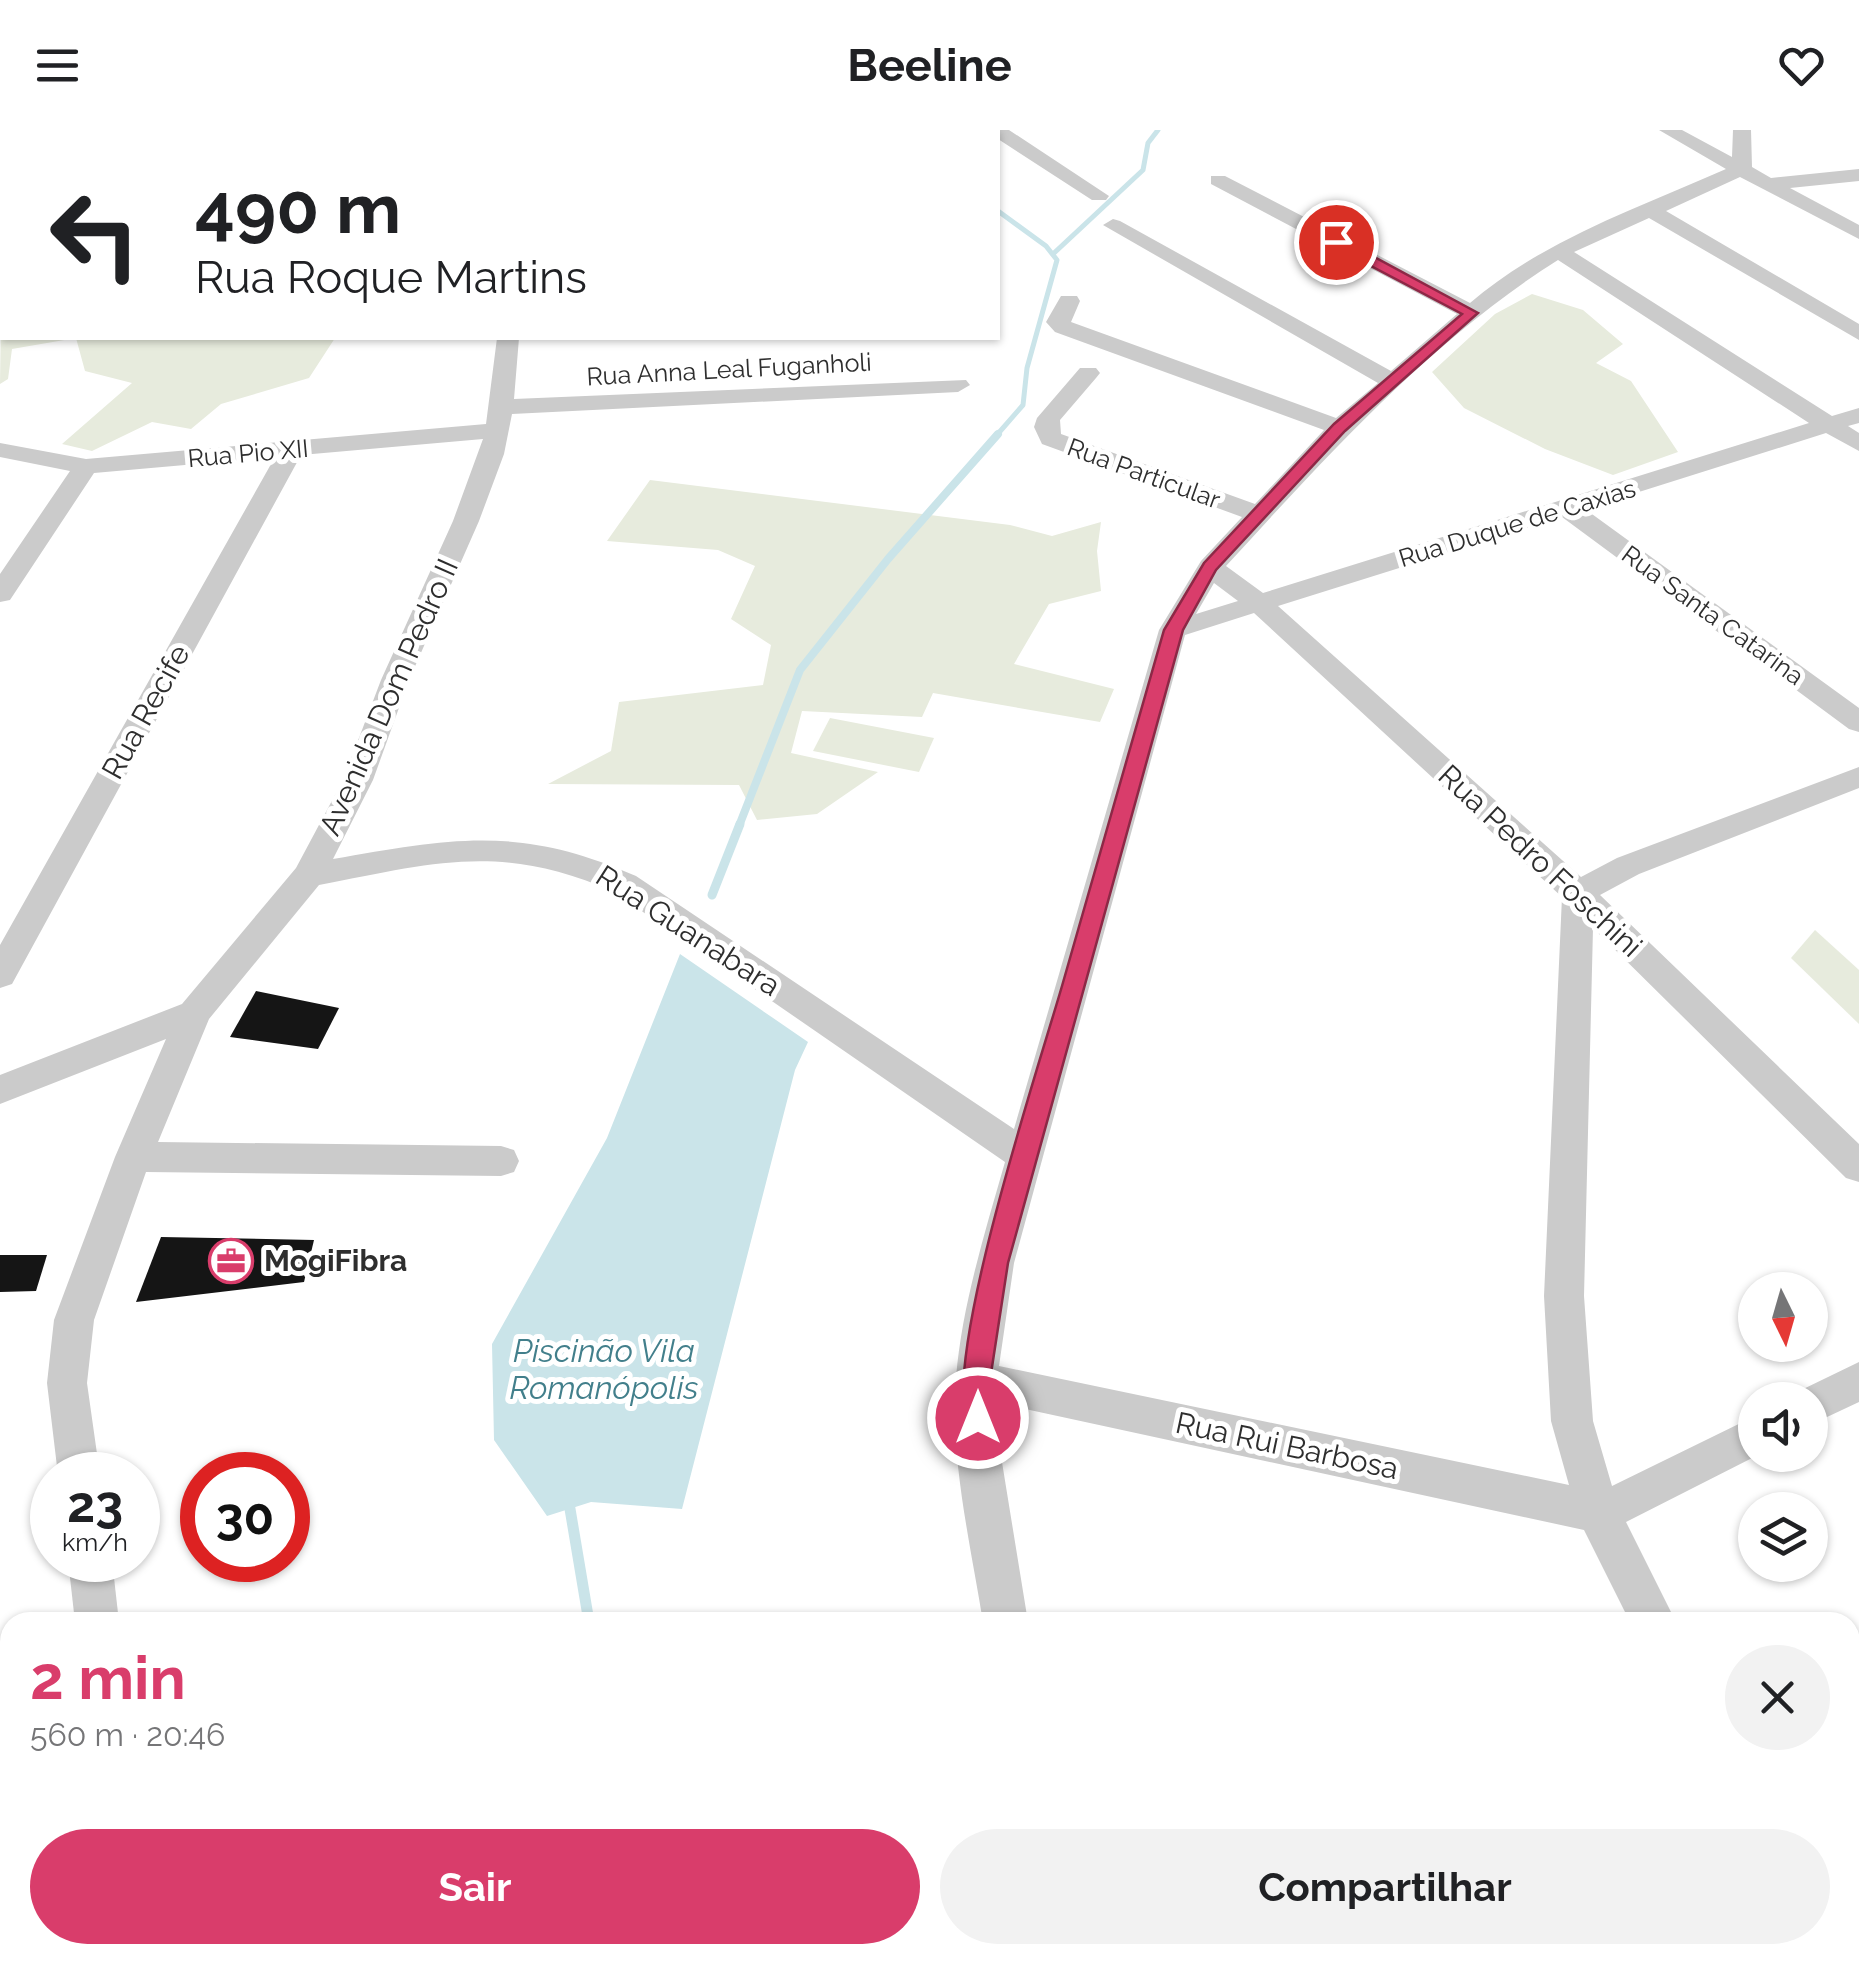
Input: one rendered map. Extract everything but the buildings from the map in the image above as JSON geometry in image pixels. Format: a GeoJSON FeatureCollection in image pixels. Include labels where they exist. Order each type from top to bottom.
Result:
{"type":"FeatureCollection","features":[{"type":"Feature","properties":{"kind":"street"},"geometry":{"type":"LineString","coordinates":[[1668,130],[1859,233]]}},
{"type":"Feature","properties":{"kind":"street"},"geometry":{"type":"LineString","coordinates":[[1742,130],[1742,170]]}},
{"type":"Feature","properties":{"kind":"street"},"geometry":{"type":"LineString","coordinates":[[1002,131],[1099,196]]}},
{"type":"Feature","properties":{"kind":"street"},"geometry":{"type":"LineString","coordinates":[[1003,1612],[980,1456],[976,1380],[995,1263],[1174,630],[1210,567],[1340,428],[1504,284],[1558,251],[1742,170]]}},
{"type":"Feature","properties":{"kind":"street"},"geometry":{"type":"LineString","coordinates":[[1769,184],[1859,176]]}},
{"type":"Feature","properties":{"kind":"street"},"geometry":{"type":"LineString","coordinates":[[1218,180],[1471,313]]}},
{"type":"Feature","properties":{"kind":"street"},"geometry":{"type":"LineString","coordinates":[[1650,210],[1859,334]]}},
{"type":"Feature","properties":{"kind":"street"},"geometry":{"type":"LineString","coordinates":[[1113,225],[1392,381]]}},
{"type":"Feature","properties":{"kind":"street"},"geometry":{"type":"LineString","coordinates":[[1558,251],[1859,444]]}},
{"type":"Feature","properties":{"kind":"street"},"geometry":{"type":"LineString","coordinates":[[1069,301],[1057,322],[1063,327],[1340,428]]}},
{"type":"Feature","properties":{"kind":"street","name":"Avenida Dom Pedro II"},"geometry":{"type":"LineString","coordinates":[[76,1452],[67,1383],[74,1320],[133,1157],[194,1013],[309,875],[358,780],[395,680],[466,522],[499,419],[508,340]]}},
{"type":"Feature","properties":{"kind":"street","name":"Rua Particular"},"geometry":{"type":"LineString","coordinates":[[1088,373],[1049,418],[1046,427],[1051,439],[1258,514]]}},
{"type":"Feature","properties":{"kind":"street","name":"Rua Anna Leal Fuganholi"},"geometry":{"type":"LineString","coordinates":[[499,419],[958,386]]}},
{"type":"Feature","properties":{"kind":"street","name":"Rua Duque de Caxias"},"geometry":{"type":"LineString","coordinates":[[1174,630],[1859,415]]}},
{"type":"Feature","properties":{"kind":"street","name":"Rua Pio XII"},"geometry":{"type":"LineString","coordinates":[[0,450],[86,466],[292,449],[499,419]]}},
{"type":"Feature","properties":{"kind":"street","name":"Rua Recife"},"geometry":{"type":"LineString","coordinates":[[0,974],[292,449]]}},
{"type":"Feature","properties":{"kind":"street"},"geometry":{"type":"LineString","coordinates":[[0,594],[86,466]]}},
{"type":"Feature","properties":{"kind":"street","name":"Rua Santa Catarina"},"geometry":{"type":"LineString","coordinates":[[1568,509],[1859,722]]}},
{"type":"Feature","properties":{"kind":"street","name":"Rua Pedro Foschini"},"geometry":{"type":"LineString","coordinates":[[1210,567],[1258,602],[1578,893],[1859,1168]]}},
{"type":"Feature","properties":{"kind":"street"},"geometry":{"type":"LineString","coordinates":[[1649,1612],[1598,1512],[1572,1421],[1564,1296],[1578,893],[1628,866],[1859,777]]}},
{"type":"Feature","properties":{"kind":"street","name":"Rua Guanabara"},"geometry":{"type":"LineString","coordinates":[[309,875],[462,849],[526,850],[579,862],[625,884],[1024,1155]]}},
{"type":"Feature","properties":{"kind":"street"},"geometry":{"type":"LineString","coordinates":[[1576,968],[1591,954],[1631,944]]}},
{"type":"Feature","properties":{"kind":"street"},"geometry":{"type":"LineString","coordinates":[[0,1090],[194,1013]]}},
{"type":"Feature","properties":{"kind":"street"},"geometry":{"type":"LineString","coordinates":[[133,1157],[502,1161]]}},
{"type":"Feature","properties":{"kind":"street","name":"Rua Rui Barbosa"},"geometry":{"type":"LineString","coordinates":[[976,1380],[1598,1512]]}},
{"type":"Feature","properties":{"kind":"street"},"geometry":{"type":"LineString","coordinates":[[1828,1397],[1859,1381]]}},
{"type":"Feature","properties":{"kind":"street"},"geometry":{"type":"LineString","coordinates":[[1598,1512],[1640,1496],[1738,1444]]}},
{"type":"Feature","properties":{"kind":"street"},"geometry":{"type":"LineString","coordinates":[[92,1582],[95,1612]]}},
{"type":"Feature","properties":{"kind":"shaded area"},"geometry":{"type":"Polygon","coordinates":[[[1532,294],[1583,310],[1623,344],[1596,363],[1631,381],[1678,452],[1613,475],[1545,449],[1464,408],[1432,372],[1495,314],[1532,294]]]}},
{"type":"Feature","properties":{"kind":"shaded area"},"geometry":{"type":"Polygon","coordinates":[[[1,340],[64,340],[12,349],[8,379],[0,384],[1,340]]]}},
{"type":"Feature","properties":{"kind":"shaded area"},"geometry":{"type":"Polygon","coordinates":[[[77,340],[334,340],[309,378],[221,404],[191,429],[152,422],[92,451],[62,444],[132,383],[85,371],[77,340]]]}},
{"type":"Feature","properties":{"kind":"shaded area"},"geometry":{"type":"Polygon","coordinates":[[[650,480],[1010,525],[1052,536],[1101,522],[1097,551],[1101,591],[1049,604],[1014,664],[1114,689],[1100,722],[933,693],[922,717],[802,711],[791,753],[878,772],[817,814],[757,820],[739,785],[548,784],[611,751],[619,702],[763,685],[771,645],[731,619],[755,566],[718,550],[607,541],[650,480]]]}},
{"type":"Feature","properties":{"kind":"shaded area"},"geometry":{"type":"Polygon","coordinates":[[[830,718],[934,738],[919,772],[813,751],[830,718]]]}},
{"type":"Feature","properties":{"kind":"shaded area"},"geometry":{"type":"Polygon","coordinates":[[[1815,930],[1859,970],[1859,1024],[1791,958],[1815,930]]]}},
{"type":"Feature","properties":{"kind":"water","name":"Piscinão Vila Romanópolis"},"geometry":{"type":"Polygon","coordinates":[[[680,954],[808,1042],[795,1070],[682,1509],[591,1502],[547,1516],[494,1440],[492,1344],[607,1138],[680,954]]]}},
{"type":"Feature","properties":{"kind":"waterway"},"geometry":{"type":"LineString","coordinates":[[1053,254],[1143,170],[1148,143],[1158,130]]}},
{"type":"Feature","properties":{"kind":"waterway"},"geometry":{"type":"LineString","coordinates":[[996,436],[1023,405],[1027,368],[1057,260],[1046,246],[1000,212]]}},
{"type":"Feature","properties":{"kind":"waterway"},"geometry":{"type":"LineString","coordinates":[[739,826],[800,670],[888,559],[998,434]]}},
{"type":"Feature","properties":{"kind":"waterway"},"geometry":{"type":"LineString","coordinates":[[712,895],[740,824]]}},
{"type":"Feature","properties":{"kind":"waterway"},"geometry":{"type":"LineString","coordinates":[[568,1497],[587,1612]]}},
{"type":"Feature","properties":{"kind":"place","name":"MogiFibra"},"geometry":{"type":"Point","coordinates":[231,1261]}},
{"type":"Feature","properties":{"kind":"route"},"geometry":{"type":"LineString","coordinates":[[978,1418],[976,1380],[995,1263],[1183,609],[1210,567],[1340,428],[1471,313],[1336,242]]}}]}
